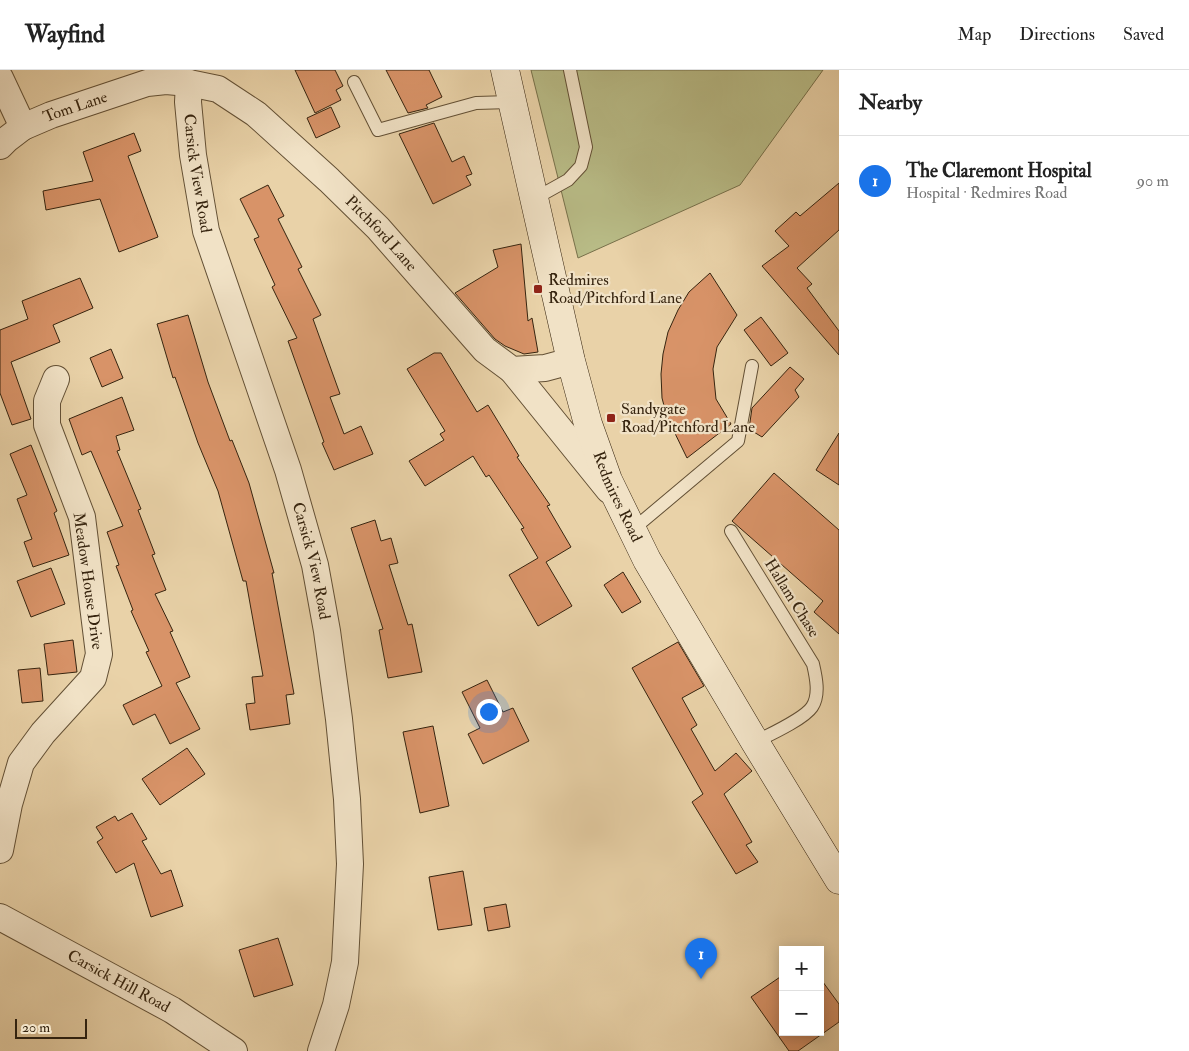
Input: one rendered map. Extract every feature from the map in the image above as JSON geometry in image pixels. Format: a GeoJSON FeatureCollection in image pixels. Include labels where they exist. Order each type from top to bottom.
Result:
{"type":"FeatureCollection","features":[{"type":"Feature","properties":{"kind":"street","name":"Redmires Road"},"geometry":{"type":"LineString","coordinates":[[506,70],[570,361],[588,424],[608,480],[647,560],[839,880]]}},
{"type":"Feature","properties":{"kind":"street","name":"Tom Lane"},"geometry":{"type":"LineString","coordinates":[[0,146],[23,127],[145,77],[189,83]]}},
{"type":"Feature","properties":{"kind":"street"},"geometry":{"type":"LineString","coordinates":[[0,78],[23,127]]}},
{"type":"Feature","properties":{"kind":"street","name":"Pitchford Lane"},"geometry":{"type":"LineString","coordinates":[[189,83],[216,80],[329,180],[378,228],[485,350],[512,370],[616,499]]}},
{"type":"Feature","properties":{"kind":"street","name":"Carsick View Road"},"geometry":{"type":"LineString","coordinates":[[189,83],[188,102],[193,155],[206,231],[288,470],[315,565],[328,641],[346,790],[350,864],[345,962],[336,1005],[321,1051]]}},
{"type":"Feature","properties":{"kind":"street"},"geometry":{"type":"LineString","coordinates":[[512,370],[545,368],[570,361]]}},
{"type":"Feature","properties":{"kind":"street","name":"Meadow House Drive"},"geometry":{"type":"LineString","coordinates":[[0,850],[9,804],[21,763],[43,733],[93,678],[100,654],[82,518],[47,424],[47,401],[56,379]]}},
{"type":"Feature","properties":{"kind":"street","name":"Carsick Hill Road"},"geometry":{"type":"LineString","coordinates":[[0,917],[172,1010],[234,1051]]}},
{"type":"Feature","properties":{"kind":"lane"},"geometry":{"type":"LineString","coordinates":[[534,199],[568,180],[580,166],[586,147],[570,70]]}},
{"type":"Feature","properties":{"kind":"lane"},"geometry":{"type":"LineString","coordinates":[[354,82],[378,130],[476,104],[513,102]]}},
{"type":"Feature","properties":{"kind":"lane"},"geometry":{"type":"LineString","coordinates":[[632,531],[738,441],[752,366]]}},
{"type":"Feature","properties":{"kind":"lane","name":"Hallam Chase"},"geometry":{"type":"LineString","coordinates":[[731,531],[813,664],[817,684],[813,706],[804,715],[755,742]]}},
{"type":"Feature","properties":{"kind":"green space"},"geometry":{"type":"Polygon","coordinates":[[[531,70],[823,70],[740,185],[578,258],[531,70]]]}},
{"type":"Feature","properties":{"kind":"building"},"geometry":{"type":"Polygon","coordinates":[[[295,70],[335,70],[343,86],[336,90],[341,100],[315,113],[295,70]]]}},
{"type":"Feature","properties":{"kind":"building"},"geometry":{"type":"Polygon","coordinates":[[[386,70],[429,70],[442,97],[426,105],[428,108],[408,113],[386,70]]]}},
{"type":"Feature","properties":{"kind":"building"},"geometry":{"type":"Polygon","coordinates":[[[331,107],[340,127],[316,138],[307,118],[331,107]]]}},
{"type":"Feature","properties":{"kind":"building"},"geometry":{"type":"Polygon","coordinates":[[[434,123],[452,162],[464,156],[472,174],[466,176],[471,185],[433,204],[399,134],[434,123]]]}},
{"type":"Feature","properties":{"kind":"building"},"geometry":{"type":"Polygon","coordinates":[[[134,133],[141,151],[128,156],[158,237],[119,252],[100,199],[46,210],[43,191],[93,181],[83,152],[134,133]]]}},
{"type":"Feature","properties":{"kind":"building"},"geometry":{"type":"Polygon","coordinates":[[[839,183],[839,230],[797,268],[812,284],[807,288],[839,331],[839,355],[762,266],[789,246],[775,231],[796,212],[800,216],[839,183]]]}},
{"type":"Feature","properties":{"kind":"building"},"geometry":{"type":"Polygon","coordinates":[[[268,185],[284,216],[278,219],[302,267],[298,269],[321,315],[313,319],[340,394],[330,397],[344,434],[361,426],[373,454],[334,470],[322,443],[324,442],[288,341],[297,338],[272,287],[275,285],[254,239],[259,237],[240,199],[268,185]]]}},
{"type":"Feature","properties":{"kind":"building"},"geometry":{"type":"Polygon","coordinates":[[[521,244],[528,321],[532,318],[538,352],[524,354],[505,346],[495,339],[455,293],[498,267],[493,250],[521,244]]]}},
{"type":"Feature","properties":{"kind":"building"},"geometry":{"type":"Polygon","coordinates":[[[710,273],[737,315],[717,347],[713,369],[716,399],[731,424],[687,458],[667,417],[662,398],[661,374],[663,354],[668,332],[678,310],[689,292],[710,273]]]}},
{"type":"Feature","properties":{"kind":"building"},"geometry":{"type":"Polygon","coordinates":[[[80,278],[93,308],[53,325],[60,342],[11,362],[31,419],[12,425],[0,393],[0,330],[28,319],[22,301],[80,278]]]}},
{"type":"Feature","properties":{"kind":"building"},"geometry":{"type":"Polygon","coordinates":[[[188,315],[208,382],[230,441],[232,440],[249,483],[274,573],[272,573],[294,694],[286,695],[290,724],[250,730],[246,704],[255,703],[252,677],[263,676],[246,581],[243,581],[218,491],[198,443],[175,377],[173,378],[157,324],[188,315]]]}},
{"type":"Feature","properties":{"kind":"building"},"geometry":{"type":"Polygon","coordinates":[[[761,317],[788,353],[771,366],[744,330],[761,317]]]}},
{"type":"Feature","properties":{"kind":"building"},"geometry":{"type":"Polygon","coordinates":[[[111,349],[123,378],[102,387],[90,358],[111,349]]]}},
{"type":"Feature","properties":{"kind":"building"},"geometry":{"type":"Polygon","coordinates":[[[434,353],[441,353],[477,412],[488,405],[519,456],[517,457],[550,505],[547,506],[571,547],[546,562],[572,606],[538,626],[509,575],[538,558],[521,529],[524,528],[489,475],[486,477],[473,456],[425,486],[409,461],[444,440],[440,434],[445,431],[407,369],[434,353]]]}},
{"type":"Feature","properties":{"kind":"building"},"geometry":{"type":"Polygon","coordinates":[[[790,367],[804,379],[795,390],[799,397],[762,437],[749,429],[752,408],[790,367]]]}},
{"type":"Feature","properties":{"kind":"building"},"geometry":{"type":"Polygon","coordinates":[[[122,397],[134,430],[116,436],[120,450],[117,451],[141,509],[138,510],[155,554],[152,555],[166,590],[155,594],[173,631],[170,632],[190,677],[176,683],[200,729],[170,744],[155,714],[133,725],[123,705],[162,686],[146,652],[149,651],[131,611],[133,610],[116,566],[119,565],[107,532],[123,526],[91,451],[82,455],[69,419],[122,397]]]}},
{"type":"Feature","properties":{"kind":"building"},"geometry":{"type":"Polygon","coordinates":[[[839,433],[839,485],[816,470],[839,433]]]}},
{"type":"Feature","properties":{"kind":"building"},"geometry":{"type":"Polygon","coordinates":[[[31,445],[57,511],[54,513],[69,555],[33,567],[24,542],[32,539],[17,499],[27,495],[10,454],[31,445]]]}},
{"type":"Feature","properties":{"kind":"building"},"geometry":{"type":"Polygon","coordinates":[[[774,473],[839,530],[839,634],[814,612],[823,601],[732,521],[774,473]]]}},
{"type":"Feature","properties":{"kind":"building"},"geometry":{"type":"Polygon","coordinates":[[[375,520],[381,541],[391,538],[398,563],[389,565],[408,625],[412,624],[422,672],[388,678],[379,630],[383,629],[351,528],[375,520]]]}},
{"type":"Feature","properties":{"kind":"building"},"geometry":{"type":"Polygon","coordinates":[[[51,568],[65,604],[31,617],[17,581],[51,568]]]}},
{"type":"Feature","properties":{"kind":"building"},"geometry":{"type":"Polygon","coordinates":[[[623,572],[641,602],[622,613],[604,585],[623,572]]]}},
{"type":"Feature","properties":{"kind":"building"},"geometry":{"type":"Polygon","coordinates":[[[73,640],[77,672],[48,675],[44,644],[73,640]]]}},
{"type":"Feature","properties":{"kind":"building"},"geometry":{"type":"Polygon","coordinates":[[[678,642],[704,686],[682,698],[697,725],[691,729],[715,771],[736,753],[752,771],[724,794],[752,842],[746,845],[758,862],[736,874],[692,802],[703,794],[632,668],[678,642]]]}},
{"type":"Feature","properties":{"kind":"building"},"geometry":{"type":"Polygon","coordinates":[[[40,668],[43,701],[22,703],[18,670],[40,668]]]}},
{"type":"Feature","properties":{"kind":"building"},"geometry":{"type":"Polygon","coordinates":[[[487,680],[503,712],[513,708],[529,741],[483,764],[468,734],[480,728],[462,692],[487,680]]]}},
{"type":"Feature","properties":{"kind":"building"},"geometry":{"type":"Polygon","coordinates":[[[433,726],[449,806],[420,813],[403,732],[433,726]]]}},
{"type":"Feature","properties":{"kind":"building"},"geometry":{"type":"Polygon","coordinates":[[[187,748],[205,774],[160,805],[142,779],[187,748]]]}},
{"type":"Feature","properties":{"kind":"building"},"geometry":{"type":"Polygon","coordinates":[[[132,813],[147,839],[142,841],[161,874],[171,870],[183,906],[151,917],[134,863],[116,873],[97,842],[103,838],[96,827],[115,816],[118,821],[132,813]]]}},
{"type":"Feature","properties":{"kind":"building"},"geometry":{"type":"Polygon","coordinates":[[[463,871],[472,925],[438,930],[429,877],[463,871]]]}},
{"type":"Feature","properties":{"kind":"building"},"geometry":{"type":"Polygon","coordinates":[[[506,904],[510,927],[488,931],[484,908],[506,904]]]}},
{"type":"Feature","properties":{"kind":"building"},"geometry":{"type":"Polygon","coordinates":[[[278,938],[293,985],[254,997],[239,950],[278,938]]]}},
{"type":"Feature","properties":{"kind":"building"},"geometry":{"type":"Polygon","coordinates":[[[779,978],[779,1036],[819,1036],[798,1051],[789,1051],[751,997],[779,978]]]}},
{"type":"Feature","properties":{"kind":"building"},"geometry":{"type":"Polygon","coordinates":[[[824,983],[839,1004],[839,1022],[824,1033],[824,983]]]}},
{"type":"Feature","properties":{"kind":"place","name":"Redmires Road/Pitchford Lane"},"geometry":{"type":"Point","coordinates":[538,289]}},
{"type":"Feature","properties":{"kind":"place","name":"Sandygate Road/Pitchford Lane"},"geometry":{"type":"Point","coordinates":[611,418]}},
{"type":"Feature","properties":{"kind":"place","name":"The Claremont Hospital"},"geometry":{"type":"Point","coordinates":[701,979]}}]}
